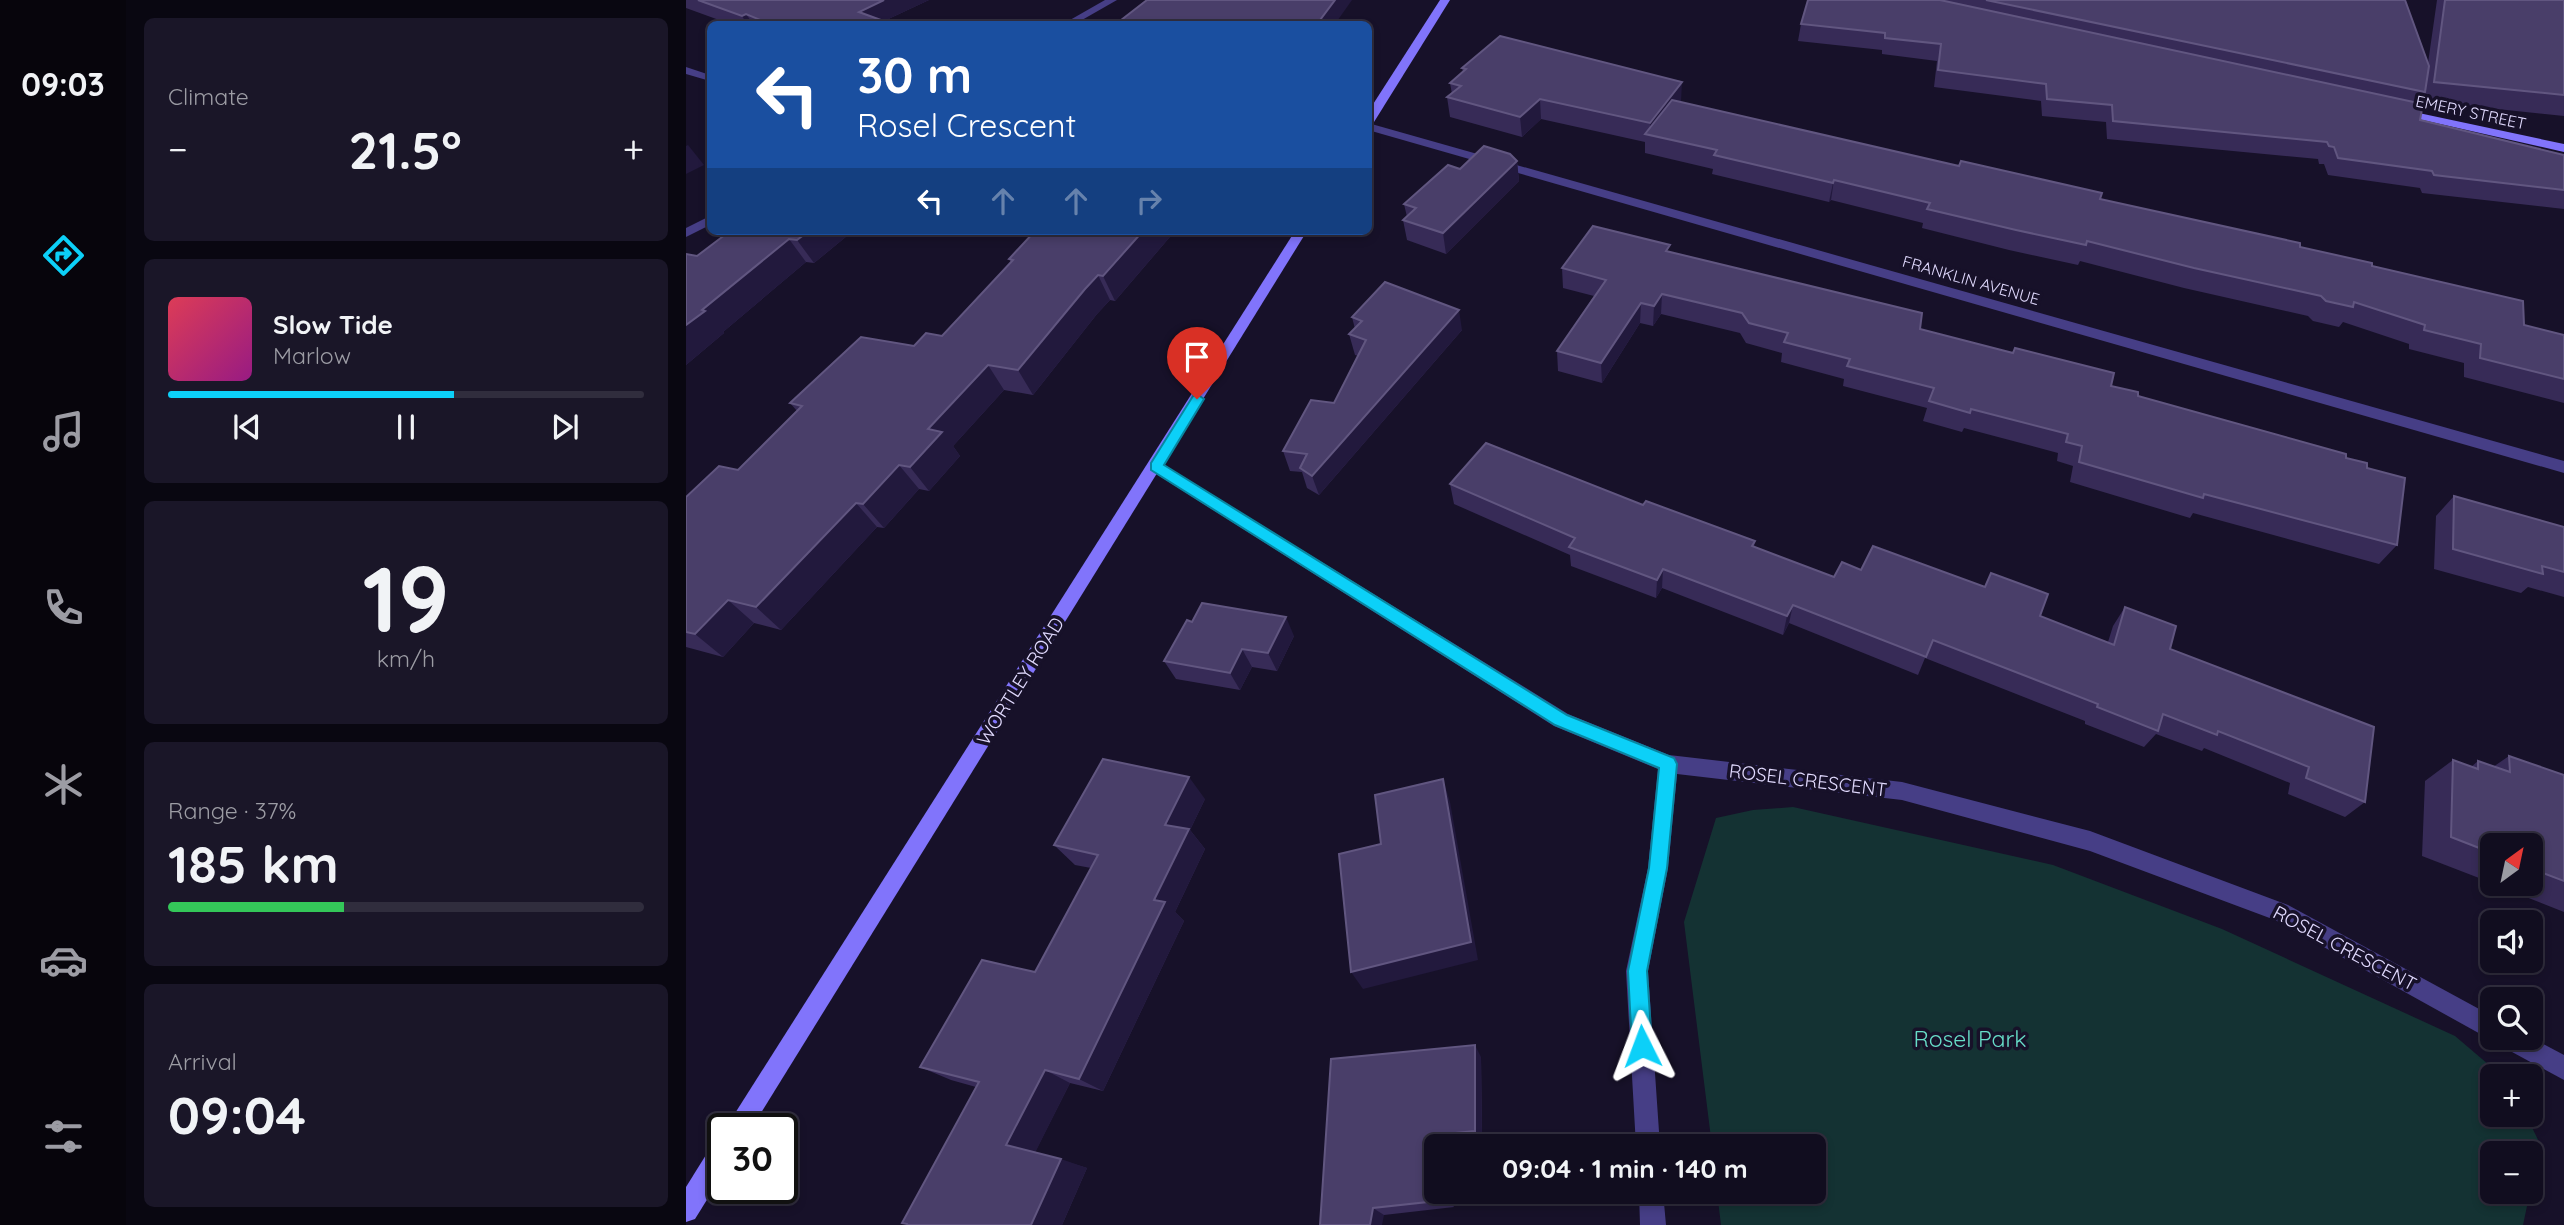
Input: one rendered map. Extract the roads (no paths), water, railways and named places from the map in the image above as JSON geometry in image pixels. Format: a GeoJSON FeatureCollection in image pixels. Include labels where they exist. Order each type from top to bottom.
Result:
{"type":"FeatureCollection","features":[{"type":"Feature","properties":{"kind":"street"},"geometry":{"type":"LineString","coordinates":[[1074,21],[1112,0]]}},
{"type":"Feature","properties":{"kind":"street"},"geometry":{"type":"LineString","coordinates":[[1372,118],[1445,0]]}},
{"type":"Feature","properties":{"kind":"street"},"geometry":{"type":"LineString","coordinates":[[686,70],[707,77]]}},
{"type":"Feature","properties":{"kind":"street","name":"EMERY STREET"},"geometry":{"type":"LineString","coordinates":[[2389,110],[2564,148]]}},
{"type":"Feature","properties":{"kind":"street","name":"FRANKLIN AVENUE"},"geometry":{"type":"LineString","coordinates":[[1372,125],[2564,467]]}},
{"type":"Feature","properties":{"kind":"street"},"geometry":{"type":"LineString","coordinates":[[686,233],[707,222]]}},
{"type":"Feature","properties":{"kind":"street","name":"WORTLEY ROAD"},"geometry":{"type":"LineString","coordinates":[[747,1113],[1156,466],[1299,235]]}},
{"type":"Feature","properties":{"kind":"street","name":"ROSEL CRESCENT"},"geometry":{"type":"LineString","coordinates":[[1156,466],[1561,720],[1668,764],[1902,791],[2090,841],[2281,912],[2480,1021]]}},
{"type":"Feature","properties":{"kind":"street"},"geometry":{"type":"LineString","coordinates":[[1647,1134],[1637,971],[1658,868],[1668,764]]}},
{"type":"Feature","properties":{"kind":"street"},"geometry":{"type":"LineString","coordinates":[[2531,1050],[2564,1068]]}},
{"type":"Feature","properties":{"kind":"street"},"geometry":{"type":"LineString","coordinates":[[686,1210],[707,1177]]}},
{"type":"Feature","properties":{"kind":"street"},"geometry":{"type":"LineString","coordinates":[[1652,1204],[1653,1225]]}},
{"type":"Feature","properties":{"kind":"park label","name":"Rosel Park"},"geometry":{"type":"Point","coordinates":[1970,1038]}}]}
